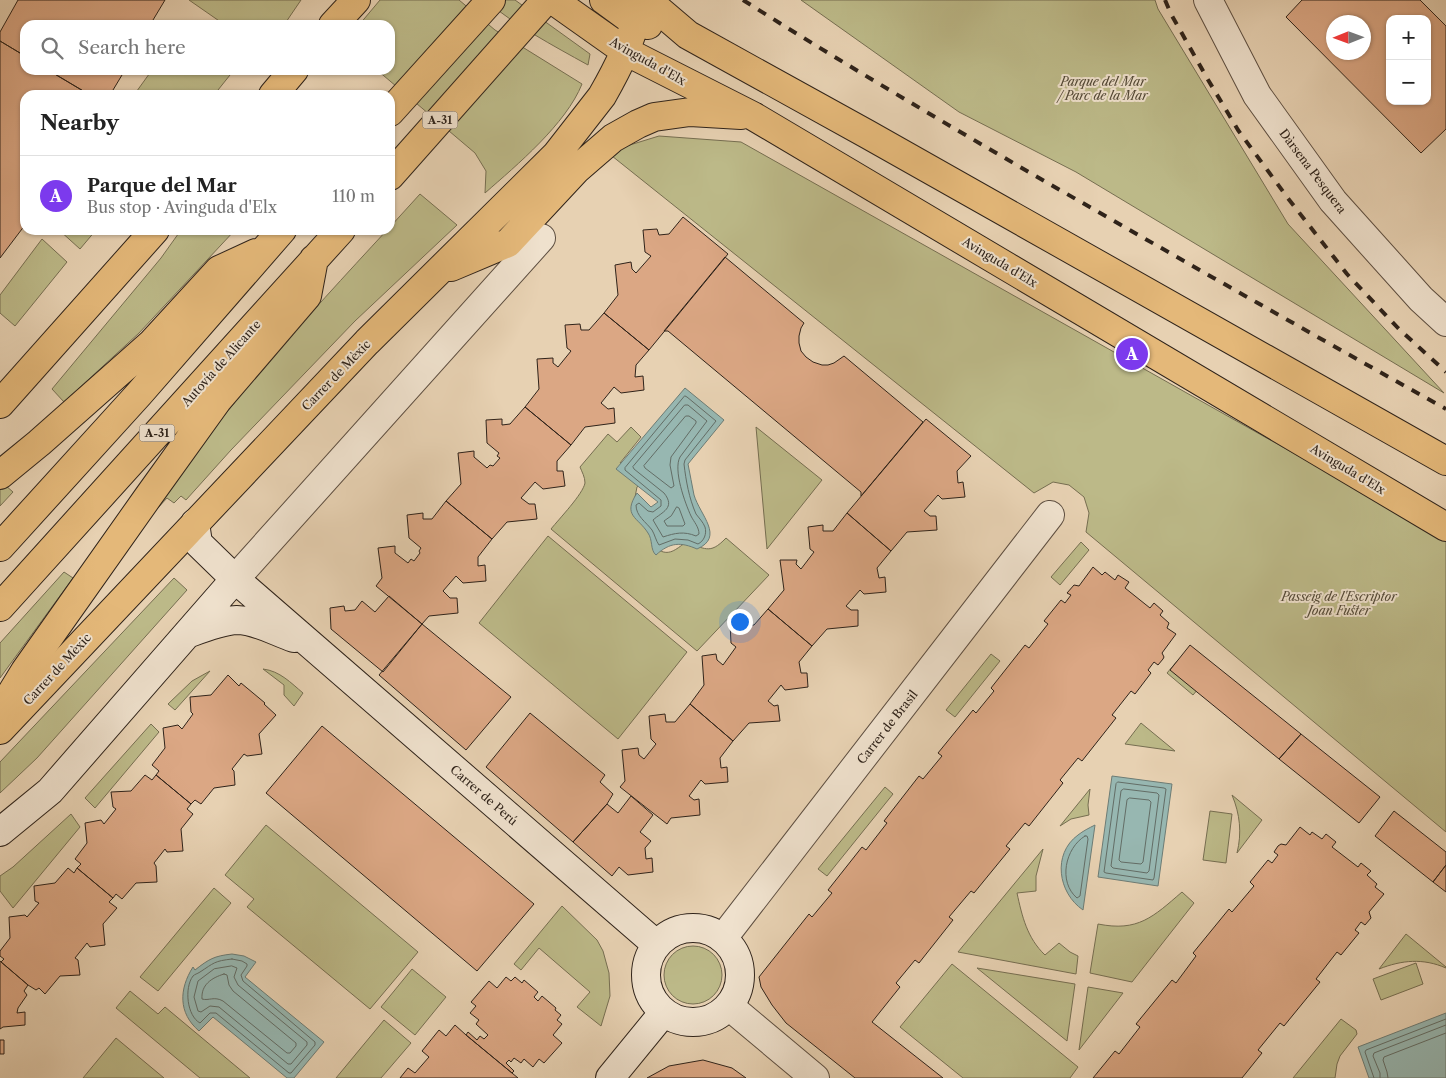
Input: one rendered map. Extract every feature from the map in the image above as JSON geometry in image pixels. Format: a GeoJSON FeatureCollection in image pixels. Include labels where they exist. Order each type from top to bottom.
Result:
{"type":"FeatureCollection","features":[{"type":"Feature","properties":{"kind":"main road"},"geometry":{"type":"LineString","coordinates":[[336,16],[356,0]]}},
{"type":"Feature","properties":{"kind":"main road"},"geometry":{"type":"LineString","coordinates":[[395,106],[491,0]]}},
{"type":"Feature","properties":{"kind":"main road","name":"A-31"},"geometry":{"type":"LineString","coordinates":[[395,171],[546,0]]}},
{"type":"Feature","properties":{"kind":"main road","name":"Avinguda d'Elx"},"geometry":{"type":"LineString","coordinates":[[553,0],[625,51],[753,116],[1446,527]]}},
{"type":"Feature","properties":{"kind":"main road"},"geometry":{"type":"LineString","coordinates":[[604,0],[639,7],[1446,461]]}},
{"type":"Feature","properties":{"kind":"main road","name":"Carrer de Mèxic"},"geometry":{"type":"LineString","coordinates":[[0,730],[367,342],[556,155],[602,96],[625,51],[639,7]]}},
{"type":"Feature","properties":{"kind":"main road"},"geometry":{"type":"LineString","coordinates":[[277,90],[290,75]]}},
{"type":"Feature","properties":{"kind":"main road"},"geometry":{"type":"LineString","coordinates":[[440,271],[508,244],[576,170],[613,138],[638,124],[654,118],[690,112],[753,116]]}},
{"type":"Feature","properties":{"kind":"main road"},"geometry":{"type":"LineString","coordinates":[[0,404],[151,235]]}},
{"type":"Feature","properties":{"kind":"main road","name":"Autovía de Alicante"},"geometry":{"type":"LineString","coordinates":[[0,607],[336,235]]}},
{"type":"Feature","properties":{"kind":"main road"},"geometry":{"type":"LineString","coordinates":[[0,475],[152,343],[219,270],[274,240]]}},
{"type":"Feature","properties":{"kind":"main road"},"geometry":{"type":"LineString","coordinates":[[0,547],[139,394],[274,240]]}},
{"type":"Feature","properties":{"kind":"main road"},"geometry":{"type":"LineString","coordinates":[[0,712],[25,670],[211,409],[307,296],[314,259]]}},
{"type":"Feature","properties":{"kind":"street","name":"Dàrsena Pesquera"},"geometry":{"type":"LineString","coordinates":[[1208,0],[1257,95],[1327,193],[1421,299],[1444,317]]}},
{"type":"Feature","properties":{"kind":"street"},"geometry":{"type":"LineString","coordinates":[[0,832],[50,791],[235,579],[542,238]]}},
{"type":"Feature","properties":{"kind":"street","name":"Carrer de Brasil"},"geometry":{"type":"LineString","coordinates":[[723,938],[1050,515]]}},
{"type":"Feature","properties":{"kind":"street","name":"Carrer de Perú"},"geometry":{"type":"LineString","coordinates":[[195,522],[198,543],[235,579],[657,945]]}},
{"type":"Feature","properties":{"kind":"street","name":"Carrer de Perú"},"geometry":{"type":"LineString","coordinates":[[187,634],[213,624],[237,620],[254,623],[312,645]]}},
{"type":"Feature","properties":{"kind":"street"},"geometry":{"type":"LineString","coordinates":[[683,929],[703,929],[723,938],[731,946],[740,967],[738,991],[729,1006],[715,1017],[700,1022],[678,1020],[664,1012],[655,1003],[647,986],[648,963],[657,945],[666,936],[683,929]]}},
{"type":"Feature","properties":{"kind":"street"},"geometry":{"type":"LineString","coordinates":[[729,1006],[815,1078]]}},
{"type":"Feature","properties":{"kind":"street"},"geometry":{"type":"LineString","coordinates":[[610,1078],[664,1012]]}},
{"type":"Feature","properties":{"kind":"green space"},"geometry":{"type":"Polygon","coordinates":[[[189,0],[301,0],[287,20],[218,20],[189,0]]]}},
{"type":"Feature","properties":{"kind":"green space"},"geometry":{"type":"Polygon","coordinates":[[[380,0],[459,0],[495,30],[582,84],[575,99],[553,129],[526,157],[485,193],[486,171],[475,153],[383,75],[395,75],[395,20],[363,20],[380,0]]]}},
{"type":"Feature","properties":{"kind":"green space"},"geometry":{"type":"Polygon","coordinates":[[[485,0],[515,0],[590,54],[588,65],[522,27],[485,0]]]}},
{"type":"Feature","properties":{"kind":"green space","name":"Parque del Mar / Parc de la Mar"},"geometry":{"type":"Polygon","coordinates":[[[801,0],[1155,0],[1158,9],[1288,224],[1444,393],[1076,172],[959,112],[801,0]]]}},
{"type":"Feature","properties":{"kind":"green space"},"geometry":{"type":"Polygon","coordinates":[[[148,75],[230,75],[218,90],[138,90],[148,75]]]}},
{"type":"Feature","properties":{"kind":"green space","name":"Passeig de l'Escriptor Joan Fuster"},"geometry":{"type":"Polygon","coordinates":[[[659,136],[741,142],[1446,539],[1446,832],[1086,532],[1089,513],[1084,497],[1069,485],[1053,482],[1034,493],[607,152],[659,136]]]}},
{"type":"Feature","properties":{"kind":"green space"},"geometry":{"type":"Polygon","coordinates":[[[420,194],[457,225],[355,321],[231,450],[186,500],[181,496],[174,503],[167,498],[156,510],[209,435],[295,331],[382,235],[395,235],[395,222],[420,194]]]}},
{"type":"Feature","properties":{"kind":"green space"},"geometry":{"type":"Polygon","coordinates":[[[65,235],[92,235],[80,249],[65,235]]]}},
{"type":"Feature","properties":{"kind":"green space"},"geometry":{"type":"Polygon","coordinates":[[[177,235],[230,235],[139,333],[64,402],[52,389],[161,258],[177,235]]]}},
{"type":"Feature","properties":{"kind":"green space"},"geometry":{"type":"Polygon","coordinates":[[[42,239],[67,262],[15,326],[0,313],[0,295],[42,239]]]}},
{"type":"Feature","properties":{"kind":"green space"},"geometry":{"type":"Polygon","coordinates":[[[631,427],[641,437],[620,463],[642,482],[637,487],[635,497],[657,549],[669,552],[685,543],[711,549],[726,538],[769,575],[697,651],[551,529],[583,488],[585,481],[580,467],[608,434],[617,442],[631,427]]]}},
{"type":"Feature","properties":{"kind":"green space"},"geometry":{"type":"Polygon","coordinates":[[[756,427],[822,480],[767,549],[756,427]]]}},
{"type":"Feature","properties":{"kind":"green space"},"geometry":{"type":"Polygon","coordinates":[[[5,485],[13,492],[0,506],[0,489],[5,485]]]}},
{"type":"Feature","properties":{"kind":"green space"},"geometry":{"type":"Polygon","coordinates":[[[548,536],[687,652],[618,739],[479,623],[548,536]]]}},
{"type":"Feature","properties":{"kind":"green space"},"geometry":{"type":"Polygon","coordinates":[[[1081,542],[1089,550],[1060,585],[1051,577],[1081,542]]]}},
{"type":"Feature","properties":{"kind":"green space"},"geometry":{"type":"Polygon","coordinates":[[[64,572],[73,578],[0,678],[0,643],[64,572]]]}},
{"type":"Feature","properties":{"kind":"green space"},"geometry":{"type":"Polygon","coordinates":[[[174,578],[187,590],[37,758],[0,793],[0,762],[174,578]]]}},
{"type":"Feature","properties":{"kind":"green space"},"geometry":{"type":"Polygon","coordinates":[[[991,654],[1000,661],[955,717],[946,710],[991,654]]]}},
{"type":"Feature","properties":{"kind":"green space"},"geometry":{"type":"Polygon","coordinates":[[[1178,660],[1204,682],[1193,695],[1167,673],[1178,660]]]}},
{"type":"Feature","properties":{"kind":"green space"},"geometry":{"type":"Polygon","coordinates":[[[263,669],[280,675],[303,693],[294,706],[284,695],[284,685],[263,669]]]}},
{"type":"Feature","properties":{"kind":"green space"},"geometry":{"type":"Polygon","coordinates":[[[210,671],[175,710],[168,704],[192,681],[210,671]]]}},
{"type":"Feature","properties":{"kind":"green space"},"geometry":{"type":"Polygon","coordinates":[[[1141,723],[1175,751],[1125,744],[1141,723]]]}},
{"type":"Feature","properties":{"kind":"green space"},"geometry":{"type":"Polygon","coordinates":[[[151,724],[159,732],[95,808],[85,798],[151,724]]]}},
{"type":"Feature","properties":{"kind":"green space"},"geometry":{"type":"Polygon","coordinates":[[[885,787],[893,794],[827,876],[818,869],[885,787]]]}},
{"type":"Feature","properties":{"kind":"green space"},"geometry":{"type":"Polygon","coordinates":[[[1090,789],[1089,815],[1071,819],[1060,826],[1090,789]]]}},
{"type":"Feature","properties":{"kind":"green space"},"geometry":{"type":"Polygon","coordinates":[[[1232,795],[1262,820],[1237,853],[1239,824],[1237,809],[1232,795]]]}},
{"type":"Feature","properties":{"kind":"green space"},"geometry":{"type":"Polygon","coordinates":[[[1210,811],[1232,814],[1226,863],[1203,860],[1210,811]]]}},
{"type":"Feature","properties":{"kind":"green space"},"geometry":{"type":"Polygon","coordinates":[[[71,814],[80,827],[13,908],[0,891],[0,876],[13,867],[71,814]]]}},
{"type":"Feature","properties":{"kind":"green space"},"geometry":{"type":"Polygon","coordinates":[[[266,825],[418,952],[370,1009],[247,907],[254,899],[225,875],[266,825]]]}},
{"type":"Feature","properties":{"kind":"green space"},"geometry":{"type":"Polygon","coordinates":[[[1043,849],[1036,876],[1036,891],[1017,893],[1021,910],[1030,934],[1045,955],[1059,943],[1078,956],[1076,974],[958,952],[1043,849]]]}},
{"type":"Feature","properties":{"kind":"green space"},"geometry":{"type":"Polygon","coordinates":[[[214,888],[231,903],[158,991],[140,977],[214,888]]]}},
{"type":"Feature","properties":{"kind":"green space"},"geometry":{"type":"Polygon","coordinates":[[[1182,892],[1194,903],[1132,982],[1090,973],[1098,924],[1124,926],[1135,924],[1162,909],[1182,892]]]}},
{"type":"Feature","properties":{"kind":"green space"},"geometry":{"type":"Polygon","coordinates":[[[562,906],[597,940],[603,951],[609,973],[610,996],[601,1026],[577,1007],[590,992],[539,948],[521,970],[514,964],[562,906]]]}},
{"type":"Feature","properties":{"kind":"green space"},"geometry":{"type":"Polygon","coordinates":[[[1406,934],[1446,968],[1412,961],[1379,969],[1406,934]]]}},
{"type":"Feature","properties":{"kind":"green space"},"geometry":{"type":"Polygon","coordinates":[[[693,946],[704,948],[717,959],[722,975],[720,986],[709,999],[693,1004],[682,1002],[669,991],[664,975],[666,964],[677,951],[693,946]]]}},
{"type":"Feature","properties":{"kind":"green space"},"geometry":{"type":"Polygon","coordinates":[[[1416,963],[1423,984],[1381,1000],[1373,979],[1416,963]]]}},
{"type":"Feature","properties":{"kind":"green space"},"geometry":{"type":"Polygon","coordinates":[[[952,964],[1078,1067],[1070,1078],[963,1078],[900,1027],[952,964]]]}},
{"type":"Feature","properties":{"kind":"green space"},"geometry":{"type":"Polygon","coordinates":[[[977,968],[1075,984],[1067,1041],[977,968]]]}},
{"type":"Feature","properties":{"kind":"green space"},"geometry":{"type":"Polygon","coordinates":[[[412,969],[446,997],[415,1035],[381,1007],[412,969]]]}},
{"type":"Feature","properties":{"kind":"green space"},"geometry":{"type":"Polygon","coordinates":[[[1088,987],[1123,993],[1079,1050],[1088,987]]]}},
{"type":"Feature","properties":{"kind":"green space"},"geometry":{"type":"Polygon","coordinates":[[[130,991],[158,1014],[165,1007],[250,1078],[200,1078],[116,1008],[130,991]]]}},
{"type":"Feature","properties":{"kind":"green space"},"geometry":{"type":"Polygon","coordinates":[[[1341,1019],[1356,1030],[1357,1034],[1340,1056],[1335,1078],[1293,1078],[1341,1019]]]}},
{"type":"Feature","properties":{"kind":"green space"},"geometry":{"type":"Polygon","coordinates":[[[384,1020],[411,1043],[381,1078],[336,1078],[384,1020]]]}},
{"type":"Feature","properties":{"kind":"green space"},"geometry":{"type":"Polygon","coordinates":[[[116,1038],[164,1078],[83,1078],[116,1038]]]}},
{"type":"Feature","properties":{"kind":"water"},"geometry":{"type":"Polygon","coordinates":[[[685,388],[724,420],[688,464],[694,495],[708,525],[709,538],[705,544],[697,549],[676,544],[656,555],[650,536],[633,516],[631,507],[637,493],[651,507],[658,502],[616,469],[685,388]]]}},
{"type":"Feature","properties":{"kind":"water"},"geometry":{"type":"Polygon","coordinates":[[[1112,776],[1172,784],[1158,886],[1098,877],[1112,776]]]}},
{"type":"Feature","properties":{"kind":"water"},"geometry":{"type":"Polygon","coordinates":[[[1095,825],[1083,910],[1068,894],[1061,873],[1062,863],[1064,852],[1070,843],[1095,825]]]}},
{"type":"Feature","properties":{"kind":"water"},"geometry":{"type":"Polygon","coordinates":[[[232,954],[244,956],[256,962],[245,977],[324,1042],[294,1078],[287,1078],[213,1017],[199,1031],[187,1016],[184,1009],[183,992],[188,975],[193,967],[195,970],[212,959],[232,954]]]}},
{"type":"Feature","properties":{"kind":"water"},"geometry":{"type":"Polygon","coordinates":[[[1446,1013],[1446,1078],[1369,1078],[1358,1047],[1446,1013]]]}},
{"type":"Feature","properties":{"kind":"building"},"geometry":{"type":"Polygon","coordinates":[[[18,0],[165,0],[153,20],[20,20],[20,53],[0,41],[0,32],[18,0]]]}},
{"type":"Feature","properties":{"kind":"building"},"geometry":{"type":"Polygon","coordinates":[[[1302,0],[1420,0],[1446,26],[1446,129],[1421,153],[1329,60],[1371,60],[1371,15],[1326,15],[1326,57],[1286,17],[1302,0]]]}},
{"type":"Feature","properties":{"kind":"building"},"geometry":{"type":"Polygon","coordinates":[[[0,41],[20,53],[20,75],[56,75],[82,90],[20,90],[20,232],[0,258],[0,41]]]}},
{"type":"Feature","properties":{"kind":"building"},"geometry":{"type":"Polygon","coordinates":[[[56,75],[122,75],[113,90],[82,90],[56,75]]]}},
{"type":"Feature","properties":{"kind":"building"},"geometry":{"type":"Polygon","coordinates":[[[683,217],[728,254],[649,350],[604,313],[618,295],[615,265],[631,262],[632,269],[636,273],[651,256],[645,252],[643,230],[657,229],[659,235],[669,234],[683,217]]]}},
{"type":"Feature","properties":{"kind":"building"},"geometry":{"type":"Polygon","coordinates":[[[725,257],[804,323],[799,336],[799,343],[801,351],[806,357],[813,362],[828,365],[844,356],[923,422],[861,496],[861,492],[668,331],[664,331],[725,257]]]}},
{"type":"Feature","properties":{"kind":"building"},"geometry":{"type":"Polygon","coordinates":[[[604,313],[649,350],[636,365],[635,377],[643,376],[644,390],[621,393],[614,387],[601,403],[608,409],[614,408],[615,423],[585,427],[571,445],[525,407],[539,389],[537,359],[553,358],[553,363],[558,367],[571,351],[567,348],[565,325],[580,324],[581,330],[589,330],[604,313]]]}},
{"type":"Feature","properties":{"kind":"building"},"geometry":{"type":"Polygon","coordinates":[[[525,407],[571,445],[557,461],[557,471],[563,471],[565,486],[543,489],[535,482],[521,498],[529,504],[535,504],[537,519],[507,522],[492,539],[446,501],[461,484],[458,453],[474,451],[474,457],[487,468],[490,465],[493,466],[500,458],[497,456],[499,453],[487,443],[486,420],[502,419],[502,425],[510,424],[525,407]]]}},
{"type":"Feature","properties":{"kind":"building"},"geometry":{"type":"Polygon","coordinates":[[[926,419],[971,456],[957,471],[958,483],[963,482],[965,497],[942,499],[938,495],[924,511],[930,516],[936,516],[937,530],[907,532],[891,551],[847,513],[926,419]]]}},
{"type":"Feature","properties":{"kind":"building"},"geometry":{"type":"Polygon","coordinates":[[[446,501],[492,539],[478,557],[478,566],[485,565],[486,581],[463,583],[456,576],[443,591],[450,598],[457,598],[458,613],[429,616],[422,624],[376,586],[382,578],[378,548],[395,546],[395,553],[408,563],[411,559],[414,561],[421,548],[409,538],[407,515],[423,513],[423,519],[432,519],[446,501]]]}},
{"type":"Feature","properties":{"kind":"building"},"geometry":{"type":"Polygon","coordinates":[[[847,513],[891,551],[877,568],[879,578],[885,577],[886,592],[864,594],[860,590],[846,606],[851,610],[858,610],[858,626],[827,629],[812,646],[768,609],[784,590],[780,560],[797,560],[796,564],[801,569],[814,552],[810,549],[808,527],[823,525],[823,531],[833,531],[847,513]]]}},
{"type":"Feature","properties":{"kind":"building"},"geometry":{"type":"Polygon","coordinates":[[[1093,567],[1102,575],[1105,572],[1115,580],[1118,575],[1129,582],[1125,588],[1150,608],[1154,603],[1163,611],[1160,615],[1169,623],[1167,628],[1176,634],[1162,653],[1163,659],[1158,665],[1154,662],[1148,670],[1151,673],[1135,694],[1131,691],[1112,715],[1116,718],[1082,761],[1078,758],[1060,780],[1063,783],[1029,826],[1025,823],[1006,846],[1010,849],[974,893],[971,891],[949,917],[953,920],[919,963],[915,960],[896,983],[900,987],[872,1022],[943,1078],[855,1078],[786,1023],[761,987],[759,977],[809,914],[812,917],[832,893],[828,890],[862,847],[866,850],[887,823],[884,821],[919,776],[923,779],[942,756],[938,753],[973,710],[976,713],[994,691],[991,688],[1025,645],[1029,648],[1048,624],[1044,621],[1061,600],[1065,603],[1071,595],[1067,593],[1074,585],[1079,586],[1093,567]]]}},
{"type":"Feature","properties":{"kind":"building"},"geometry":{"type":"Polygon","coordinates":[[[389,596],[422,624],[383,672],[331,629],[330,608],[344,606],[345,611],[355,610],[362,601],[375,612],[389,596]]]}},
{"type":"Feature","properties":{"kind":"building"},"geometry":{"type":"Polygon","coordinates":[[[768,609],[812,646],[799,662],[801,673],[807,673],[808,687],[785,690],[781,685],[768,701],[774,706],[778,705],[780,721],[749,723],[733,741],[690,704],[704,685],[702,656],[716,654],[717,660],[723,665],[736,647],[731,643],[730,623],[746,620],[746,626],[754,625],[768,609]]]}},
{"type":"Feature","properties":{"kind":"building"},"geometry":{"type":"Polygon","coordinates":[[[422,624],[511,697],[466,750],[379,675],[422,624]]]}},
{"type":"Feature","properties":{"kind":"building"},"geometry":{"type":"Polygon","coordinates":[[[1190,645],[1301,734],[1279,759],[1170,670],[1190,645]]]}},
{"type":"Feature","properties":{"kind":"building"},"geometry":{"type":"Polygon","coordinates":[[[228,675],[239,686],[241,683],[265,703],[276,715],[259,734],[262,754],[247,756],[244,754],[232,769],[234,771],[235,785],[214,788],[201,804],[195,800],[191,804],[156,775],[159,771],[152,765],[165,748],[163,728],[178,725],[182,729],[193,714],[191,712],[190,697],[211,695],[228,675]]]}},
{"type":"Feature","properties":{"kind":"building"},"geometry":{"type":"Polygon","coordinates":[[[690,704],[733,741],[720,758],[721,768],[727,767],[728,782],[705,784],[701,780],[689,796],[694,800],[699,799],[700,815],[671,818],[667,824],[620,787],[625,781],[622,750],[638,748],[639,755],[644,759],[656,744],[651,739],[649,716],[665,714],[666,722],[675,722],[690,704]]]}},
{"type":"Feature","properties":{"kind":"building"},"geometry":{"type":"Polygon","coordinates":[[[530,713],[605,775],[600,782],[613,794],[607,804],[573,842],[486,767],[530,713]]]}},
{"type":"Feature","properties":{"kind":"building"},"geometry":{"type":"Polygon","coordinates":[[[322,726],[534,904],[477,971],[266,793],[322,726]]]}},
{"type":"Feature","properties":{"kind":"building"},"geometry":{"type":"Polygon","coordinates":[[[1301,734],[1380,797],[1359,823],[1279,759],[1301,734]]]}},
{"type":"Feature","properties":{"kind":"building"},"geometry":{"type":"Polygon","coordinates":[[[145,775],[152,780],[156,775],[191,804],[187,809],[193,814],[181,829],[183,851],[167,852],[165,849],[154,863],[156,866],[157,882],[136,883],[122,899],[116,894],[113,898],[77,868],[81,864],[75,859],[87,843],[85,823],[101,820],[104,824],[116,809],[113,807],[111,792],[131,791],[145,775]]]}},
{"type":"Feature","properties":{"kind":"building"},"geometry":{"type":"Polygon","coordinates":[[[631,796],[653,815],[640,832],[651,841],[645,848],[646,859],[652,858],[653,872],[628,875],[619,867],[612,876],[573,842],[607,804],[618,813],[631,796]]]}},
{"type":"Feature","properties":{"kind":"building"},"geometry":{"type":"Polygon","coordinates":[[[1394,811],[1446,852],[1446,865],[1433,882],[1375,836],[1394,811]]]}},
{"type":"Feature","properties":{"kind":"building"},"geometry":{"type":"Polygon","coordinates":[[[1300,827],[1310,835],[1312,832],[1322,839],[1326,834],[1336,842],[1332,847],[1358,867],[1361,863],[1371,871],[1367,875],[1377,884],[1375,887],[1384,894],[1369,912],[1371,918],[1365,925],[1361,922],[1355,930],[1359,933],[1341,955],[1337,952],[1316,979],[1320,982],[1284,1026],[1280,1023],[1258,1050],[1262,1053],[1242,1078],[1093,1078],[1115,1051],[1119,1054],[1140,1027],[1136,1024],[1172,980],[1176,983],[1196,956],[1193,953],[1229,909],[1232,912],[1254,886],[1250,882],[1268,860],[1272,863],[1278,855],[1274,852],[1278,846],[1281,844],[1286,845],[1300,827]]]}},
{"type":"Feature","properties":{"kind":"building"},"geometry":{"type":"Polygon","coordinates":[[[1446,865],[1446,892],[1433,882],[1446,865]]]}},
{"type":"Feature","properties":{"kind":"building"},"geometry":{"type":"Polygon","coordinates":[[[68,868],[74,873],[77,868],[113,898],[109,902],[117,908],[103,924],[105,945],[90,947],[87,943],[75,958],[78,960],[80,975],[60,976],[45,994],[39,988],[36,990],[28,985],[1,962],[4,959],[0,956],[0,951],[10,938],[9,917],[25,915],[27,917],[39,903],[35,901],[34,886],[55,883],[68,868]]]}},
{"type":"Feature","properties":{"kind":"building"},"geometry":{"type":"Polygon","coordinates":[[[0,961],[28,985],[24,991],[27,995],[18,1008],[17,1013],[25,1012],[25,1025],[3,1027],[0,1029],[0,961]]]}},
{"type":"Feature","properties":{"kind":"building"},"geometry":{"type":"Polygon","coordinates":[[[506,977],[511,981],[515,977],[522,983],[524,980],[538,992],[534,997],[538,1001],[542,996],[556,1008],[555,1010],[561,1015],[557,1020],[562,1024],[553,1035],[562,1043],[544,1063],[539,1059],[533,1067],[524,1059],[521,1063],[514,1058],[511,1062],[509,1060],[506,1063],[514,1071],[512,1073],[466,1035],[468,1032],[477,1040],[480,1036],[484,1039],[488,1035],[476,1024],[479,1020],[470,1013],[476,1006],[471,1002],[489,981],[497,988],[506,977]]]}},
{"type":"Feature","properties":{"kind":"building"},"geometry":{"type":"Polygon","coordinates":[[[455,1025],[518,1078],[400,1078],[408,1068],[415,1073],[429,1057],[422,1051],[439,1030],[446,1036],[455,1025]]]}},
{"type":"Feature","properties":{"kind":"building"},"geometry":{"type":"Polygon","coordinates":[[[0,1040],[4,1040],[4,1054],[0,1054],[0,1040]]]}},
{"type":"Feature","properties":{"kind":"building"},"geometry":{"type":"Polygon","coordinates":[[[703,1060],[732,1068],[746,1078],[647,1078],[669,1066],[703,1060]]]}},
{"type":"Feature","properties":{"kind":"railway"},"geometry":{"type":"LineString","coordinates":[[743,0],[884,87],[1027,171],[1446,409]]}},
{"type":"Feature","properties":{"kind":"railway"},"geometry":{"type":"LineString","coordinates":[[1165,0],[1171,14],[1238,130],[1287,197],[1347,274],[1398,328],[1446,372]]}},
{"type":"Feature","properties":{"kind":"place","name":"Parque del Mar"},"geometry":{"type":"Point","coordinates":[1132,354]}}]}
